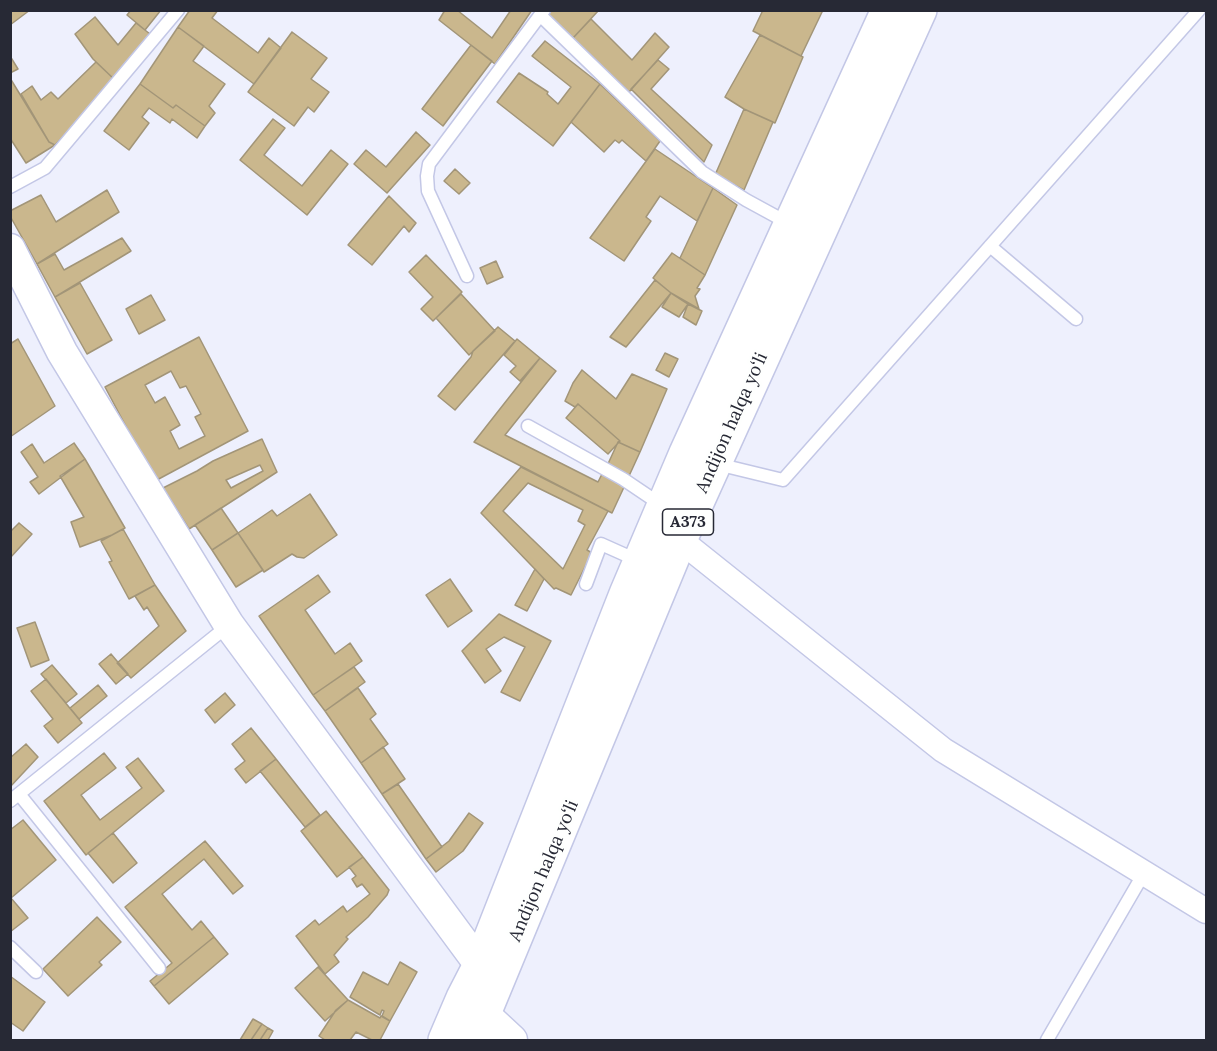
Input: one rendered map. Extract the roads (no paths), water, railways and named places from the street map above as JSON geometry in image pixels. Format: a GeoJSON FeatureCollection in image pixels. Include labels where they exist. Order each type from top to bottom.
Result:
{"type":"FeatureCollection","features":[{"type":"Feature","properties":{"kind":"highway","name":"Andijon halqa yo‘li"},"geometry":{"type":"LineString","coordinates":[[445,1041],[480,965],[663,507],[888,10]]}},
{"type":"Feature","properties":{"kind":"highway","name":"Andijon halqa yo‘li"},"geometry":{"type":"LineString","coordinates":[[478,1028],[713,463],[920,10]]}},
{"type":"Feature","properties":{"kind":"street"},"geometry":{"type":"LineString","coordinates":[[10,249],[62,352],[229,625],[480,965]]}},
{"type":"Feature","properties":{"kind":"street"},"geometry":{"type":"LineString","coordinates":[[680,540],[943,750],[1206,911]]}},
{"type":"Feature","properties":{"kind":"street"},"geometry":{"type":"LineString","coordinates":[[478,1028],[512,1041]]}},
{"type":"Feature","properties":{"kind":"lane"},"geometry":{"type":"LineString","coordinates":[[10,188],[45,168],[178,10]]}},
{"type":"Feature","properties":{"kind":"lane"},"geometry":{"type":"LineString","coordinates":[[713,463],[783,480],[1199,10]]}},
{"type":"Feature","properties":{"kind":"lane"},"geometry":{"type":"LineString","coordinates":[[467,276],[428,191],[429,164],[542,13],[702,172],[790,224]]}},
{"type":"Feature","properties":{"kind":"lane"},"geometry":{"type":"LineString","coordinates":[[990,246],[1076,319]]}},
{"type":"Feature","properties":{"kind":"lane"},"geometry":{"type":"LineString","coordinates":[[528,426],[623,479],[663,507]]}},
{"type":"Feature","properties":{"kind":"lane"},"geometry":{"type":"LineString","coordinates":[[586,584],[601,544],[640,561]]}},
{"type":"Feature","properties":{"kind":"lane"},"geometry":{"type":"LineString","coordinates":[[159,968],[15,797],[229,625]]}},
{"type":"Feature","properties":{"kind":"lane"},"geometry":{"type":"LineString","coordinates":[[1047,1041],[1144,873]]}},
{"type":"Feature","properties":{"kind":"lane"},"geometry":{"type":"LineString","coordinates":[[10,947],[36,972]]}}]}
